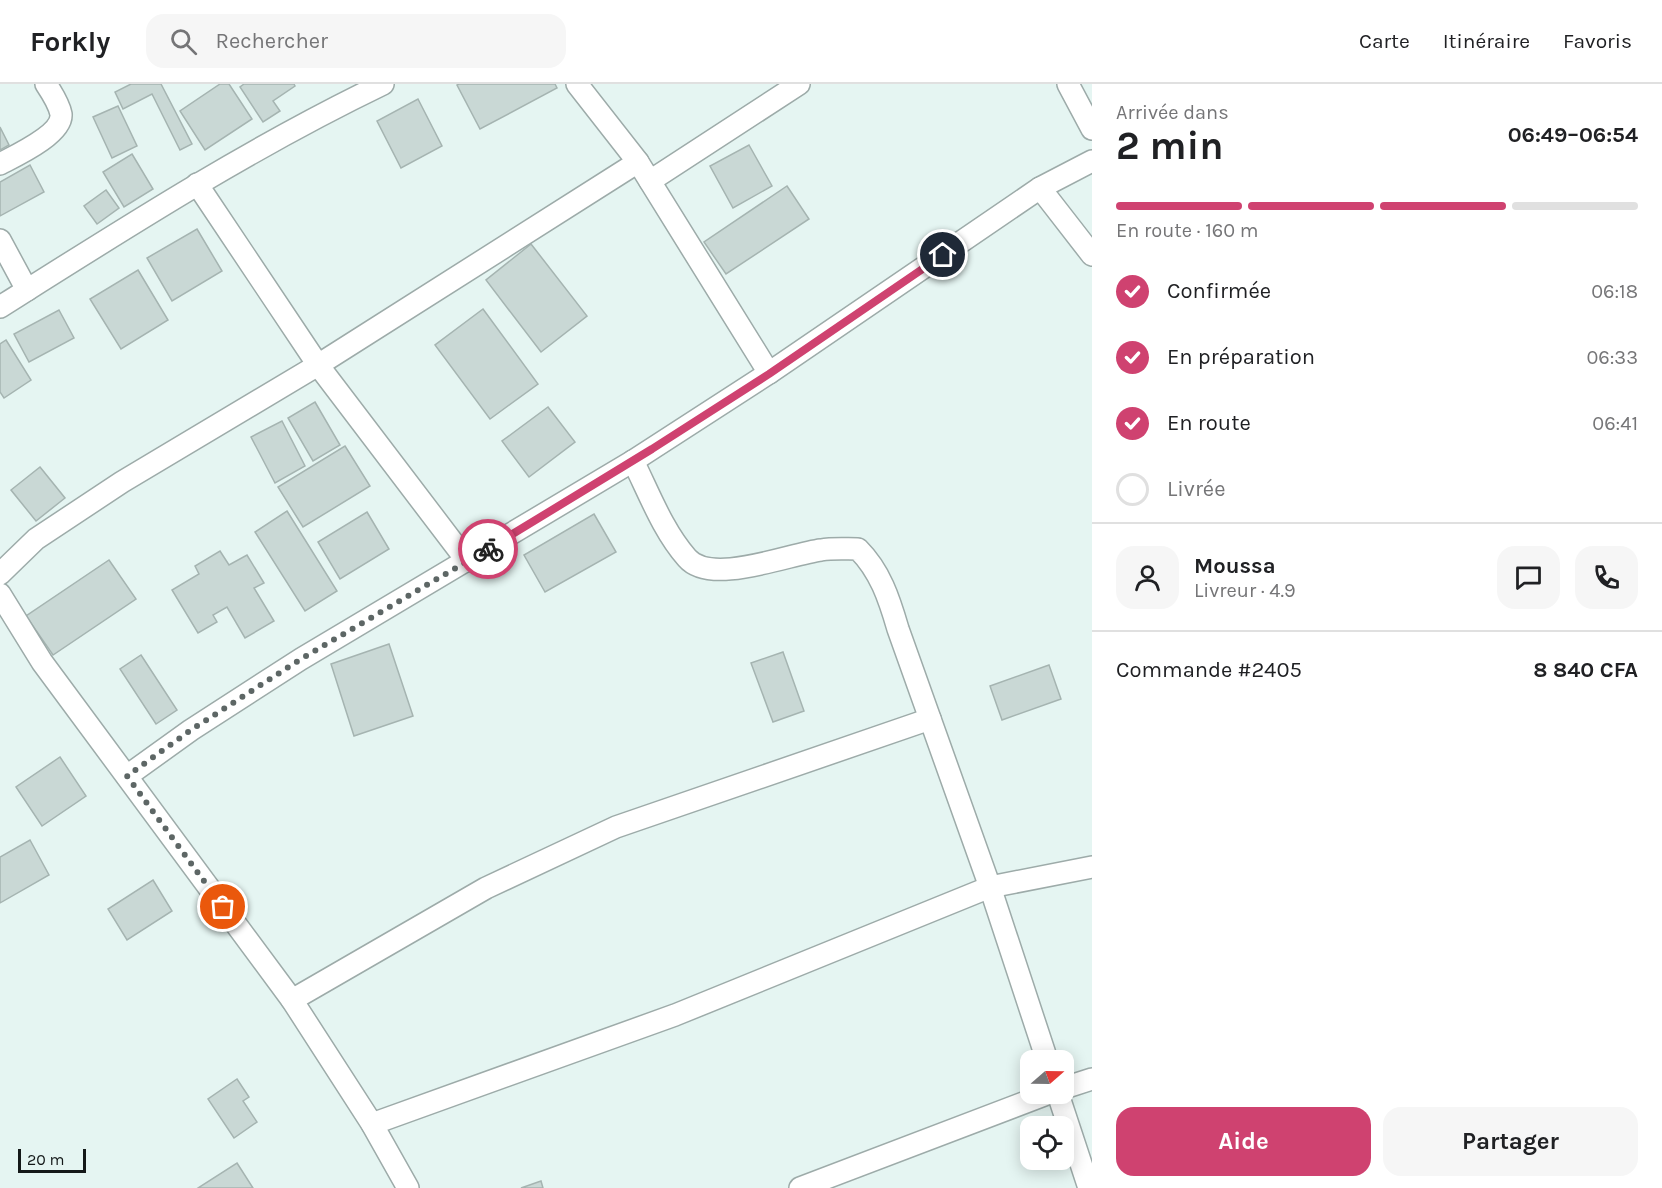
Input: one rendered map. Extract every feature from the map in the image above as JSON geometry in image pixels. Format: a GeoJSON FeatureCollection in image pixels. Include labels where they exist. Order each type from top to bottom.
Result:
{"type":"FeatureCollection","features":[{"type":"Feature","properties":{"kind":"street"},"geometry":{"type":"LineString","coordinates":[[0,164],[43,140],[58,126],[61,116],[46,84]]}},
{"type":"Feature","properties":{"kind":"street"},"geometry":{"type":"LineString","coordinates":[[0,307],[197,184],[326,111],[383,84]]}},
{"type":"Feature","properties":{"kind":"street"},"geometry":{"type":"LineString","coordinates":[[577,84],[638,162],[769,374]]}},
{"type":"Feature","properties":{"kind":"street"},"geometry":{"type":"LineString","coordinates":[[650,181],[799,84]]}},
{"type":"Feature","properties":{"kind":"street"},"geometry":{"type":"LineString","coordinates":[[1068,84],[1092,129]]}},
{"type":"Feature","properties":{"kind":"street"},"geometry":{"type":"LineString","coordinates":[[127,776],[191,730],[301,659],[633,461],[769,374],[1040,188],[1092,161]]}},
{"type":"Feature","properties":{"kind":"street"},"geometry":{"type":"LineString","coordinates":[[0,574],[36,539],[122,482],[318,365],[638,162]]}},
{"type":"Feature","properties":{"kind":"street"},"geometry":{"type":"LineString","coordinates":[[197,184],[318,365],[467,561]]}},
{"type":"Feature","properties":{"kind":"street"},"geometry":{"type":"LineString","coordinates":[[1040,188],[1092,255]]}},
{"type":"Feature","properties":{"kind":"street"},"geometry":{"type":"LineString","coordinates":[[0,240],[27,290]]}},
{"type":"Feature","properties":{"kind":"street"},"geometry":{"type":"LineString","coordinates":[[633,461],[668,531],[688,561],[703,567],[725,570],[820,550],[858,549],[870,561],[886,589],[990,887],[1044,1050]]}},
{"type":"Feature","properties":{"kind":"street"},"geometry":{"type":"LineString","coordinates":[[0,594],[42,662],[292,1000],[372,1124],[408,1188]]}},
{"type":"Feature","properties":{"kind":"street"},"geometry":{"type":"LineString","coordinates":[[292,1000],[486,888],[616,827],[930,719]]}},
{"type":"Feature","properties":{"kind":"street"},"geometry":{"type":"LineString","coordinates":[[372,1124],[675,1015],[990,887],[1092,867]]}},
{"type":"Feature","properties":{"kind":"street"},"geometry":{"type":"LineString","coordinates":[[1074,1084],[1092,1078]]}},
{"type":"Feature","properties":{"kind":"street"},"geometry":{"type":"LineString","coordinates":[[800,1188],[1021,1104]]}},
{"type":"Feature","properties":{"kind":"street"},"geometry":{"type":"LineString","coordinates":[[1061,1104],[1089,1188]]}},
{"type":"Feature","properties":{"kind":"building"},"geometry":{"type":"Polygon","coordinates":[[[131,84],[161,84],[192,144],[180,150],[152,94],[123,109],[115,92],[131,84]]]}},
{"type":"Feature","properties":{"kind":"building"},"geometry":{"type":"Polygon","coordinates":[[[220,84],[229,84],[252,119],[205,150],[180,111],[220,84]]]}},
{"type":"Feature","properties":{"kind":"building"},"geometry":{"type":"Polygon","coordinates":[[[244,84],[294,84],[295,86],[273,101],[280,111],[263,122],[240,87],[244,84]]]}},
{"type":"Feature","properties":{"kind":"building"},"geometry":{"type":"Polygon","coordinates":[[[555,84],[557,88],[480,129],[457,85],[555,84]]]}},
{"type":"Feature","properties":{"kind":"building"},"geometry":{"type":"Polygon","coordinates":[[[418,99],[442,146],[401,168],[377,121],[418,99]]]}},
{"type":"Feature","properties":{"kind":"building"},"geometry":{"type":"Polygon","coordinates":[[[118,106],[137,146],[112,158],[93,117],[118,106]]]}},
{"type":"Feature","properties":{"kind":"building"},"geometry":{"type":"Polygon","coordinates":[[[0,127],[9,145],[0,150],[0,127]]]}},
{"type":"Feature","properties":{"kind":"building"},"geometry":{"type":"Polygon","coordinates":[[[749,145],[772,186],[733,208],[710,166],[749,145]]]}},
{"type":"Feature","properties":{"kind":"building"},"geometry":{"type":"Polygon","coordinates":[[[132,154],[153,189],[124,207],[103,172],[132,154]]]}},
{"type":"Feature","properties":{"kind":"building"},"geometry":{"type":"Polygon","coordinates":[[[30,165],[44,192],[0,216],[0,182],[30,165]]]}},
{"type":"Feature","properties":{"kind":"building"},"geometry":{"type":"Polygon","coordinates":[[[787,186],[809,219],[726,274],[704,242],[787,186]]]}},
{"type":"Feature","properties":{"kind":"building"},"geometry":{"type":"Polygon","coordinates":[[[106,190],[119,208],[97,224],[84,206],[106,190]]]}},
{"type":"Feature","properties":{"kind":"building"},"geometry":{"type":"Polygon","coordinates":[[[197,229],[222,271],[172,301],[147,258],[197,229]]]}},
{"type":"Feature","properties":{"kind":"building"},"geometry":{"type":"Polygon","coordinates":[[[531,244],[587,316],[541,352],[486,280],[531,244]]]}},
{"type":"Feature","properties":{"kind":"building"},"geometry":{"type":"Polygon","coordinates":[[[138,270],[168,320],[121,349],[90,299],[138,270]]]}},
{"type":"Feature","properties":{"kind":"building"},"geometry":{"type":"Polygon","coordinates":[[[483,309],[538,384],[490,419],[435,345],[483,309]]]}},
{"type":"Feature","properties":{"kind":"building"},"geometry":{"type":"Polygon","coordinates":[[[59,310],[74,338],[29,362],[14,334],[59,310]]]}},
{"type":"Feature","properties":{"kind":"building"},"geometry":{"type":"Polygon","coordinates":[[[6,340],[31,380],[4,398],[0,392],[0,344],[6,340]]]}},
{"type":"Feature","properties":{"kind":"building"},"geometry":{"type":"Polygon","coordinates":[[[315,402],[340,445],[313,461],[288,418],[315,402]]]}},
{"type":"Feature","properties":{"kind":"building"},"geometry":{"type":"Polygon","coordinates":[[[548,407],[575,442],[529,477],[502,441],[548,407]]]}},
{"type":"Feature","properties":{"kind":"building"},"geometry":{"type":"Polygon","coordinates":[[[282,421],[305,466],[275,483],[251,437],[282,421]]]}},
{"type":"Feature","properties":{"kind":"building"},"geometry":{"type":"Polygon","coordinates":[[[345,446],[370,486],[303,527],[278,487],[345,446]]]}},
{"type":"Feature","properties":{"kind":"building"},"geometry":{"type":"Polygon","coordinates":[[[40,467],[65,498],[36,521],[11,490],[40,467]]]}},
{"type":"Feature","properties":{"kind":"building"},"geometry":{"type":"Polygon","coordinates":[[[287,511],[337,591],[305,611],[255,532],[287,511]]]}},
{"type":"Feature","properties":{"kind":"building"},"geometry":{"type":"Polygon","coordinates":[[[367,512],[389,549],[340,579],[318,542],[367,512]]]}},
{"type":"Feature","properties":{"kind":"building"},"geometry":{"type":"Polygon","coordinates":[[[594,514],[616,552],[545,592],[524,555],[594,514]]]}},
{"type":"Feature","properties":{"kind":"building"},"geometry":{"type":"Polygon","coordinates":[[[220,551],[229,565],[247,555],[264,583],[254,588],[274,621],[245,638],[227,607],[213,615],[217,622],[198,633],[172,590],[199,574],[195,566],[220,551]]]}},
{"type":"Feature","properties":{"kind":"building"},"geometry":{"type":"Polygon","coordinates":[[[109,560],[136,599],[53,655],[26,616],[109,560]]]}},
{"type":"Feature","properties":{"kind":"building"},"geometry":{"type":"Polygon","coordinates":[[[389,644],[413,716],[354,736],[331,664],[389,644]]]}},
{"type":"Feature","properties":{"kind":"building"},"geometry":{"type":"Polygon","coordinates":[[[783,652],[804,711],[773,722],[751,663],[783,652]]]}},
{"type":"Feature","properties":{"kind":"building"},"geometry":{"type":"Polygon","coordinates":[[[141,655],[177,710],[156,724],[120,669],[141,655]]]}},
{"type":"Feature","properties":{"kind":"building"},"geometry":{"type":"Polygon","coordinates":[[[1049,665],[1061,699],[1002,720],[990,686],[1049,665]]]}},
{"type":"Feature","properties":{"kind":"building"},"geometry":{"type":"Polygon","coordinates":[[[60,757],[86,796],[42,826],[16,787],[60,757]]]}},
{"type":"Feature","properties":{"kind":"building"},"geometry":{"type":"Polygon","coordinates":[[[30,840],[49,875],[0,903],[0,857],[30,840]]]}},
{"type":"Feature","properties":{"kind":"building"},"geometry":{"type":"Polygon","coordinates":[[[153,880],[172,911],[127,940],[108,909],[153,880]]]}},
{"type":"Feature","properties":{"kind":"building"},"geometry":{"type":"Polygon","coordinates":[[[237,1079],[249,1097],[243,1101],[257,1122],[234,1138],[208,1099],[237,1079]]]}},
{"type":"Feature","properties":{"kind":"building"},"geometry":{"type":"Polygon","coordinates":[[[237,1163],[253,1188],[198,1188],[237,1163]]]}},
{"type":"Feature","properties":{"kind":"building"},"geometry":{"type":"Polygon","coordinates":[[[541,1181],[543,1188],[521,1188],[541,1181]]]}},
{"type":"Feature","properties":{"kind":"way so far"},"geometry":{"type":"LineString","coordinates":[[223,907],[127,776],[191,730],[301,659],[488,549]]}},
{"type":"Feature","properties":{"kind":"route"},"geometry":{"type":"LineString","coordinates":[[488,549],[633,461],[769,374],[943,255]]}}]}
